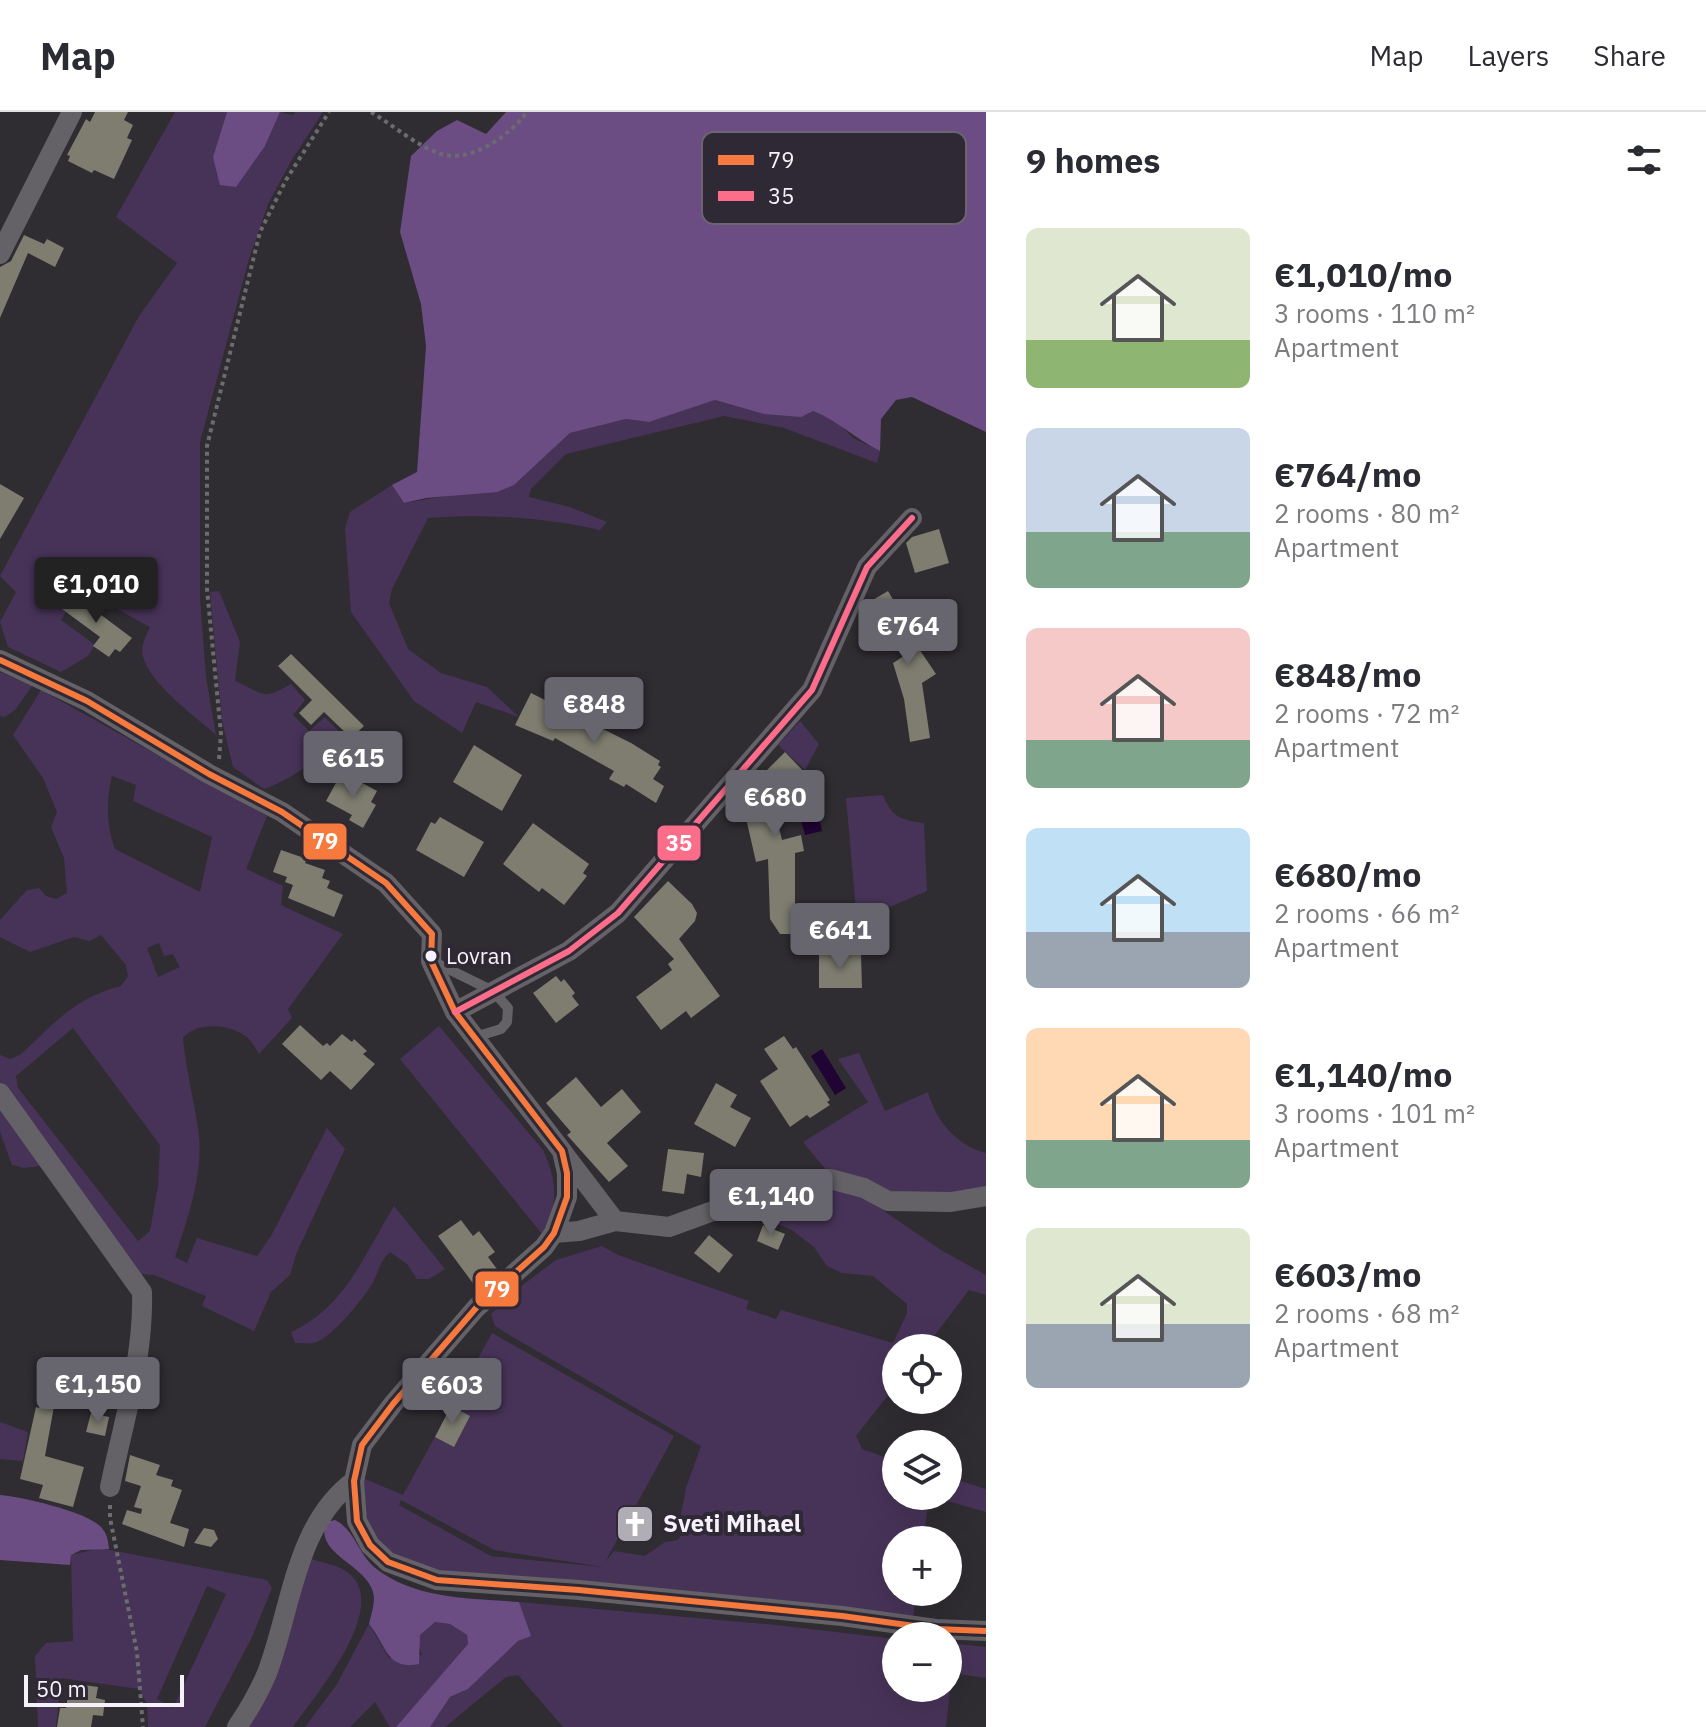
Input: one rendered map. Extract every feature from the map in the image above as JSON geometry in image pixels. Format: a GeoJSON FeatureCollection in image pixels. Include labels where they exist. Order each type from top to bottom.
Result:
{"type":"FeatureCollection","features":[{"type":"Feature","properties":{"kind":"street"},"geometry":{"type":"LineString","coordinates":[[0,254],[72,112]]}},
{"type":"Feature","properties":{"kind":"street"},"geometry":{"type":"LineString","coordinates":[[455,1012],[569,951],[618,913],[812,690],[867,567],[912,518]]}},
{"type":"Feature","properties":{"kind":"street"},"geometry":{"type":"LineString","coordinates":[[0,660],[87,701],[282,812],[386,883],[432,934],[431,961],[455,1012],[615,1221]]}},
{"type":"Feature","properties":{"kind":"street"},"geometry":{"type":"LineString","coordinates":[[0,1093],[142,1292],[143,1323],[130,1400],[110,1487]]}},
{"type":"Feature","properties":{"kind":"street"},"geometry":{"type":"LineString","coordinates":[[562,1151],[567,1197],[554,1233],[544,1247],[476,1308],[362,1445],[354,1481],[357,1521],[370,1545],[388,1562],[437,1580],[565,1588],[842,1616],[936,1629],[986,1631]]}},
{"type":"Feature","properties":{"kind":"street"},"geometry":{"type":"LineString","coordinates":[[554,1233],[579,1231],[615,1221],[669,1227],[787,1184],[830,1179],[864,1188],[888,1201],[951,1202],[986,1196]]}},
{"type":"Feature","properties":{"kind":"street"},"geometry":{"type":"LineString","coordinates":[[237,1727],[266,1674],[294,1574],[339,1492],[354,1481]]}},
{"type":"Feature","properties":{"kind":"lane"},"geometry":{"type":"LineString","coordinates":[[431,961],[493,991],[508,1008],[507,1022],[501,1029],[473,1038]]}},
{"type":"Feature","properties":{"kind":"path"},"geometry":{"type":"LineString","coordinates":[[218,778],[221,734],[207,589],[207,446],[260,232],[286,180],[329,112]]}},
{"type":"Feature","properties":{"kind":"path"},"geometry":{"type":"LineString","coordinates":[[371,112],[439,153],[454,156],[488,145],[505,134],[527,112]]}},
{"type":"Feature","properties":{"kind":"path"},"geometry":{"type":"LineString","coordinates":[[110,1487],[110,1518],[137,1652],[143,1727]]}},
{"type":"Feature","properties":{"kind":"shaded area"},"geometry":{"type":"Polygon","coordinates":[[[175,112],[227,112],[213,157],[265,146],[280,112],[293,115],[295,112],[323,112],[268,204],[249,259],[200,442],[200,598],[206,677],[216,735],[175,699],[148,668],[142,649],[150,627],[80,589],[61,620],[95,645],[88,656],[61,672],[8,647],[0,622],[16,592],[0,576],[139,316],[177,263],[116,217],[175,112]]]}},
{"type":"Feature","properties":{"kind":"shaded area"},"geometry":{"type":"Polygon","coordinates":[[[227,112],[280,112],[265,146],[236,187],[220,185],[213,157],[227,112]]]}},
{"type":"Feature","properties":{"kind":"shaded area"},"geometry":{"type":"Polygon","coordinates":[[[506,112],[986,112],[986,432],[912,397],[896,400],[881,419],[880,451],[813,411],[801,417],[764,414],[715,400],[649,422],[626,419],[570,433],[514,485],[497,492],[404,503],[392,485],[417,472],[426,346],[421,304],[400,232],[411,156],[437,131],[457,120],[486,134],[506,112]]]}},
{"type":"Feature","properties":{"kind":"shaded area"},"geometry":{"type":"Polygon","coordinates":[[[715,400],[764,414],[813,411],[835,419],[853,438],[880,451],[877,463],[784,428],[724,416],[566,454],[531,489],[529,497],[570,507],[607,522],[600,530],[515,518],[428,518],[392,589],[389,603],[408,649],[441,673],[487,687],[519,717],[476,702],[462,733],[414,701],[351,612],[345,528],[350,512],[392,485],[404,503],[514,485],[570,433],[626,419],[649,422],[715,400]]]}},
{"type":"Feature","properties":{"kind":"shaded area"},"geometry":{"type":"Polygon","coordinates":[[[219,591],[240,642],[235,681],[262,694],[273,693],[291,684],[305,700],[293,715],[309,731],[325,717],[349,742],[264,789],[233,767],[222,721],[210,592],[219,591]]]}},
{"type":"Feature","properties":{"kind":"shaded area"},"geometry":{"type":"Polygon","coordinates":[[[0,672],[32,686],[15,710],[5,717],[0,716],[0,672]]]}},
{"type":"Feature","properties":{"kind":"shaded area"},"geometry":{"type":"Polygon","coordinates":[[[41,690],[267,816],[246,869],[283,886],[281,905],[343,934],[288,1009],[292,1018],[259,1054],[248,1038],[224,1027],[197,1029],[183,1038],[200,1152],[193,1198],[175,1257],[187,1263],[197,1238],[257,1256],[271,1236],[327,1128],[345,1149],[297,1252],[290,1275],[271,1292],[254,1331],[202,1306],[206,1296],[154,1275],[139,1274],[0,1088],[0,1055],[11,1059],[21,1054],[66,1013],[90,997],[121,986],[128,976],[126,965],[101,935],[89,941],[74,937],[30,952],[0,937],[0,920],[27,890],[39,888],[46,896],[56,899],[67,893],[64,858],[51,827],[57,812],[43,778],[13,735],[41,690]],[[112,776],[108,812],[115,849],[200,892],[212,837],[133,801],[136,785],[112,776]],[[159,943],[147,948],[158,977],[180,967],[173,954],[164,956],[159,943]],[[73,1028],[16,1076],[18,1088],[138,1241],[150,1231],[158,1186],[160,1145],[73,1028]]]}},
{"type":"Feature","properties":{"kind":"shaded area"},"geometry":{"type":"Polygon","coordinates":[[[800,721],[819,744],[805,770],[778,745],[800,721]]]}},
{"type":"Feature","properties":{"kind":"shaded area"},"geometry":{"type":"Polygon","coordinates":[[[883,795],[898,816],[924,823],[927,891],[857,921],[846,798],[883,795]]]}},
{"type":"Feature","properties":{"kind":"shaded area"},"geometry":{"type":"Polygon","coordinates":[[[815,801],[822,831],[805,835],[797,805],[815,801]]]}},
{"type":"Feature","properties":{"kind":"shaded area"},"geometry":{"type":"Polygon","coordinates":[[[439,1026],[543,1150],[554,1192],[551,1212],[542,1234],[400,1059],[439,1026]]]}},
{"type":"Feature","properties":{"kind":"shaded area"},"geometry":{"type":"Polygon","coordinates":[[[822,1049],[846,1088],[835,1095],[811,1056],[822,1049]]]}},
{"type":"Feature","properties":{"kind":"shaded area"},"geometry":{"type":"Polygon","coordinates":[[[859,1053],[885,1111],[928,1092],[936,1113],[949,1130],[965,1144],[986,1153],[986,1188],[898,1199],[830,1175],[803,1142],[868,1102],[838,1059],[859,1053]]]}},
{"type":"Feature","properties":{"kind":"shaded area"},"geometry":{"type":"Polygon","coordinates":[[[0,1106],[47,1165],[24,1168],[12,1165],[0,1132],[0,1106]]]}},
{"type":"Feature","properties":{"kind":"shaded area"},"geometry":{"type":"Polygon","coordinates":[[[832,1190],[862,1196],[941,1250],[986,1275],[986,1295],[969,1290],[936,1334],[897,1334],[907,1313],[907,1304],[873,1276],[842,1273],[827,1266],[814,1247],[792,1230],[745,1212],[767,1209],[765,1201],[832,1190]]]}},
{"type":"Feature","properties":{"kind":"shaded area"},"geometry":{"type":"Polygon","coordinates":[[[394,1206],[445,1269],[429,1279],[417,1279],[407,1264],[390,1252],[367,1291],[338,1326],[314,1343],[295,1343],[291,1332],[310,1322],[340,1294],[394,1206]]]}},
{"type":"Feature","properties":{"kind":"shaded area"},"geometry":{"type":"Polygon","coordinates":[[[602,1246],[618,1255],[749,1301],[746,1309],[776,1319],[781,1310],[882,1340],[882,1403],[856,1436],[862,1449],[882,1456],[882,1510],[928,1510],[925,1526],[882,1526],[882,1606],[914,1606],[913,1619],[418,1570],[379,1543],[367,1519],[358,1476],[403,1495],[492,1333],[674,1436],[605,1562],[614,1551],[645,1556],[665,1542],[678,1540],[686,1527],[680,1519],[686,1488],[701,1446],[495,1326],[491,1314],[556,1260],[602,1246]],[[401,1500],[399,1505],[491,1556],[603,1567],[494,1550],[401,1500]]]}},
{"type":"Feature","properties":{"kind":"shaded area"},"geometry":{"type":"Polygon","coordinates":[[[0,1422],[28,1432],[23,1461],[0,1459],[0,1422]]]}},
{"type":"Feature","properties":{"kind":"shaded area"},"geometry":{"type":"Polygon","coordinates":[[[962,1481],[986,1489],[986,1512],[962,1505],[962,1481]]]}},
{"type":"Feature","properties":{"kind":"shaded area"},"geometry":{"type":"Polygon","coordinates":[[[0,1495],[52,1506],[92,1520],[104,1531],[109,1549],[81,1550],[71,1555],[70,1565],[0,1560],[0,1495]]]}},
{"type":"Feature","properties":{"kind":"shaded area"},"geometry":{"type":"Polygon","coordinates":[[[335,1520],[347,1529],[374,1567],[407,1586],[462,1598],[519,1602],[531,1636],[518,1641],[468,1689],[450,1697],[430,1727],[396,1727],[468,1644],[467,1635],[450,1624],[435,1622],[420,1635],[419,1664],[400,1664],[393,1660],[369,1624],[374,1600],[368,1582],[327,1542],[324,1533],[326,1522],[335,1520]]]}},
{"type":"Feature","properties":{"kind":"shaded area"},"geometry":{"type":"Polygon","coordinates":[[[100,1548],[267,1580],[272,1588],[253,1635],[205,1727],[148,1727],[147,1704],[139,1689],[61,1678],[56,1727],[38,1727],[35,1656],[46,1643],[73,1641],[71,1555],[100,1548]],[[207,1586],[157,1699],[173,1708],[226,1594],[207,1586]]]}},
{"type":"Feature","properties":{"kind":"shaded area"},"geometry":{"type":"Polygon","coordinates":[[[311,1559],[351,1575],[360,1590],[361,1609],[355,1630],[331,1675],[293,1727],[245,1727],[311,1559]]]}},
{"type":"Feature","properties":{"kind":"shaded area"},"geometry":{"type":"Polygon","coordinates":[[[519,1602],[882,1637],[882,1702],[949,1702],[946,1727],[563,1727],[518,1675],[506,1677],[445,1727],[430,1727],[450,1697],[468,1689],[518,1641],[530,1636],[519,1602]]]}},
{"type":"Feature","properties":{"kind":"shaded area"},"geometry":{"type":"Polygon","coordinates":[[[435,1622],[450,1624],[467,1635],[468,1644],[396,1727],[390,1727],[375,1702],[350,1727],[305,1727],[337,1684],[369,1624],[389,1658],[422,1655],[418,1644],[420,1635],[435,1622]]]}},
{"type":"Feature","properties":{"kind":"shaded area"},"geometry":{"type":"Polygon","coordinates":[[[962,1644],[986,1647],[986,1678],[962,1674],[962,1644]]]}},
{"type":"Feature","properties":{"kind":"building"},"geometry":{"type":"Polygon","coordinates":[[[95,112],[128,112],[124,120],[133,125],[127,138],[132,140],[114,179],[94,170],[92,173],[68,161],[70,156],[67,155],[86,119],[90,122],[95,112]]]}},
{"type":"Feature","properties":{"kind":"building"},"geometry":{"type":"Polygon","coordinates":[[[24,235],[44,244],[47,239],[64,248],[55,267],[28,253],[0,318],[0,267],[11,261],[24,235]]]}},
{"type":"Feature","properties":{"kind":"building"},"geometry":{"type":"Polygon","coordinates":[[[0,484],[24,498],[0,539],[0,484]]]}},
{"type":"Feature","properties":{"kind":"building"},"geometry":{"type":"Polygon","coordinates":[[[939,529],[949,563],[915,573],[906,543],[912,537],[939,529]]]}},
{"type":"Feature","properties":{"kind":"building"},"geometry":{"type":"Polygon","coordinates":[[[69,591],[132,638],[120,652],[115,649],[109,657],[93,646],[100,637],[58,606],[69,591]]]}},
{"type":"Feature","properties":{"kind":"building"},"geometry":{"type":"Polygon","coordinates":[[[888,591],[910,629],[907,631],[936,674],[922,683],[930,738],[910,742],[904,699],[893,663],[904,656],[871,601],[888,591]]]}},
{"type":"Feature","properties":{"kind":"building"},"geometry":{"type":"Polygon","coordinates":[[[291,654],[364,726],[351,738],[324,712],[311,725],[299,713],[312,700],[278,666],[291,654]]]}},
{"type":"Feature","properties":{"kind":"building"},"geometry":{"type":"Polygon","coordinates":[[[531,693],[631,743],[660,761],[658,765],[661,767],[653,779],[664,786],[656,803],[626,784],[624,787],[609,779],[614,771],[555,738],[553,741],[515,725],[531,693]]]}},
{"type":"Feature","properties":{"kind":"building"},"geometry":{"type":"Polygon","coordinates":[[[474,745],[522,775],[502,811],[453,782],[474,745]]]}},
{"type":"Feature","properties":{"kind":"building"},"geometry":{"type":"Polygon","coordinates":[[[785,752],[808,776],[774,808],[782,840],[801,835],[804,851],[795,853],[795,934],[780,934],[770,919],[768,859],[756,862],[741,796],[785,752]]]}},
{"type":"Feature","properties":{"kind":"building"},"geometry":{"type":"Polygon","coordinates":[[[342,772],[377,791],[371,802],[376,805],[363,828],[349,820],[352,815],[326,801],[342,772]]]}},
{"type":"Feature","properties":{"kind":"building"},"geometry":{"type":"Polygon","coordinates":[[[440,817],[484,842],[464,877],[416,850],[431,822],[435,824],[440,817]]]}},
{"type":"Feature","properties":{"kind":"building"},"geometry":{"type":"Polygon","coordinates":[[[533,823],[589,864],[583,873],[587,876],[564,905],[542,888],[539,892],[503,864],[533,823]]]}},
{"type":"Feature","properties":{"kind":"building"},"geometry":{"type":"Polygon","coordinates":[[[281,850],[307,859],[305,863],[325,870],[322,878],[330,881],[327,888],[343,895],[334,917],[288,898],[293,885],[285,882],[287,877],[273,872],[281,850]]]}},
{"type":"Feature","properties":{"kind":"building"},"geometry":{"type":"Polygon","coordinates":[[[668,881],[697,913],[695,921],[679,939],[720,996],[691,1018],[686,1011],[661,1030],[636,997],[672,970],[668,964],[674,959],[634,917],[668,881]]]}},
{"type":"Feature","properties":{"kind":"building"},"geometry":{"type":"Polygon","coordinates":[[[819,953],[861,953],[862,988],[819,988],[819,953]]]}},
{"type":"Feature","properties":{"kind":"building"},"geometry":{"type":"Polygon","coordinates":[[[556,976],[561,982],[564,979],[575,993],[572,996],[579,1005],[556,1023],[533,993],[556,976]]]}},
{"type":"Feature","properties":{"kind":"building"},"geometry":{"type":"Polygon","coordinates":[[[300,1025],[323,1046],[327,1043],[330,1046],[342,1034],[352,1042],[354,1039],[367,1051],[363,1054],[375,1064],[351,1090],[330,1071],[321,1080],[282,1044],[300,1025]]]}},
{"type":"Feature","properties":{"kind":"building"},"geometry":{"type":"Polygon","coordinates":[[[784,1036],[793,1049],[796,1047],[830,1100],[827,1102],[830,1105],[790,1127],[760,1081],[778,1069],[764,1049],[784,1036]]]}},
{"type":"Feature","properties":{"kind":"building"},"geometry":{"type":"Polygon","coordinates":[[[576,1077],[601,1107],[622,1089],[641,1112],[607,1143],[628,1166],[609,1182],[567,1135],[571,1132],[546,1103],[576,1077]]]}},
{"type":"Feature","properties":{"kind":"building"},"geometry":{"type":"Polygon","coordinates":[[[716,1083],[737,1095],[730,1107],[751,1118],[735,1147],[694,1124],[716,1083]]]}},
{"type":"Feature","properties":{"kind":"building"},"geometry":{"type":"Polygon","coordinates":[[[668,1149],[704,1153],[701,1177],[687,1174],[684,1194],[662,1191],[668,1149]]]}},
{"type":"Feature","properties":{"kind":"building"},"geometry":{"type":"Polygon","coordinates":[[[461,1220],[473,1236],[479,1231],[495,1252],[488,1257],[497,1269],[475,1286],[438,1236],[461,1220]]]}},
{"type":"Feature","properties":{"kind":"building"},"geometry":{"type":"Polygon","coordinates":[[[763,1225],[785,1234],[778,1250],[757,1241],[763,1225]]]}},
{"type":"Feature","properties":{"kind":"building"},"geometry":{"type":"Polygon","coordinates":[[[709,1235],[733,1255],[719,1273],[694,1253],[709,1235]]]}},
{"type":"Feature","properties":{"kind":"building"},"geometry":{"type":"Polygon","coordinates":[[[44,1387],[57,1390],[45,1456],[84,1467],[73,1507],[39,1498],[43,1485],[20,1479],[36,1407],[39,1408],[44,1387]]]}},
{"type":"Feature","properties":{"kind":"building"},"geometry":{"type":"Polygon","coordinates":[[[451,1406],[470,1416],[454,1447],[435,1437],[451,1406]]]}},
{"type":"Feature","properties":{"kind":"building"},"geometry":{"type":"Polygon","coordinates":[[[91,1413],[109,1417],[105,1436],[86,1432],[91,1413]]]}},
{"type":"Feature","properties":{"kind":"building"},"geometry":{"type":"Polygon","coordinates":[[[130,1455],[160,1465],[156,1475],[173,1480],[171,1486],[182,1490],[170,1523],[189,1529],[184,1547],[122,1524],[127,1510],[141,1514],[142,1509],[134,1507],[141,1486],[125,1481],[130,1455]]]}},
{"type":"Feature","properties":{"kind":"building","name":"Sveti Mihael"},"geometry":{"type":"Polygon","coordinates":[[[629,1510],[651,1522],[642,1538],[620,1526],[629,1510]]]}},
{"type":"Feature","properties":{"kind":"building"},"geometry":{"type":"Polygon","coordinates":[[[204,1528],[214,1530],[218,1539],[211,1547],[194,1543],[204,1528]]]}},
{"type":"Feature","properties":{"kind":"building"},"geometry":{"type":"Polygon","coordinates":[[[70,1683],[98,1687],[96,1698],[105,1700],[103,1716],[93,1715],[91,1727],[57,1727],[60,1708],[66,1708],[70,1683]]]}},
{"type":"Feature","properties":{"kind":"transit line","name":"35"},"geometry":{"type":"LineString","coordinates":[[455,1012],[569,951],[618,913],[812,690],[867,567],[912,518]]}},
{"type":"Feature","properties":{"kind":"transit line","name":"79"},"geometry":{"type":"LineString","coordinates":[[0,660],[87,701],[209,774],[282,812],[386,883],[432,934],[431,961],[455,1012],[562,1151],[567,1173],[567,1197],[554,1233],[544,1247],[476,1308],[362,1445],[354,1481],[357,1521],[370,1545],[388,1562],[437,1580],[579,1590],[842,1616],[936,1629],[986,1631]]}},
{"type":"Feature","properties":{"kind":"place","name":"Lovran"},"geometry":{"type":"Point","coordinates":[431,956]}},
{"type":"Feature","properties":{"kind":"place","name":"Sveti Mihael"},"geometry":{"type":"Point","coordinates":[635,1524]}}]}
